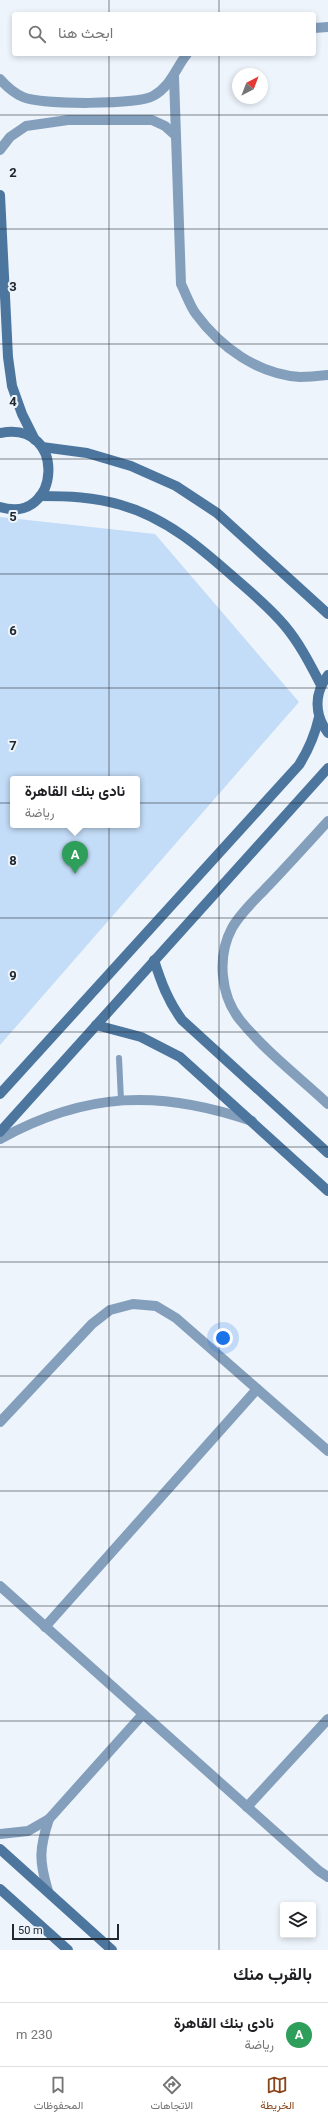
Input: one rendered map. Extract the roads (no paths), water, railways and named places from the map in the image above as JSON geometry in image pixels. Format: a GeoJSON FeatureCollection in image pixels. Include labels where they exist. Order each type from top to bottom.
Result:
{"type":"FeatureCollection","features":[{"type":"Feature","properties":{"kind":"street"},"geometry":{"type":"LineString","coordinates":[[316,28],[328,27]]}},
{"type":"Feature","properties":{"kind":"street"},"geometry":{"type":"LineString","coordinates":[[0,78],[6,86],[24,98],[67,103],[139,101],[152,96],[164,88],[174,77],[186,56]]}},
{"type":"Feature","properties":{"kind":"street"},"geometry":{"type":"LineString","coordinates":[[174,77],[181,284],[195,313],[215,338],[247,360],[269,370],[300,377],[328,375]]}},
{"type":"Feature","properties":{"kind":"street"},"geometry":{"type":"LineString","coordinates":[[99,102],[99,120]]}},
{"type":"Feature","properties":{"kind":"street"},"geometry":{"type":"LineString","coordinates":[[0,150],[10,137],[26,126],[68,120],[152,120],[165,126],[175,135]]}},
{"type":"Feature","properties":{"kind":"street"},"geometry":{"type":"LineString","coordinates":[[0,195],[8,357],[12,386],[22,414],[48,459],[50,472],[49,481],[40,496],[33,502],[0,514]]}},
{"type":"Feature","properties":{"kind":"street"},"geometry":{"type":"LineString","coordinates":[[0,434],[18,432],[39,444],[87,454],[131,466],[176,486],[217,513],[328,614]]}},
{"type":"Feature","properties":{"kind":"street"},"geometry":{"type":"LineString","coordinates":[[40,496],[82,497],[122,505],[160,520],[194,543],[260,600],[284,625],[305,654],[321,685]]}},
{"type":"Feature","properties":{"kind":"street"},"geometry":{"type":"LineString","coordinates":[[0,507],[15,509]]}},
{"type":"Feature","properties":{"kind":"street"},"geometry":{"type":"LineString","coordinates":[[328,675],[321,685],[317,706],[319,717],[328,733]]}},
{"type":"Feature","properties":{"kind":"street"},"geometry":{"type":"LineString","coordinates":[[0,1094],[299,765],[309,750],[319,717]]}},
{"type":"Feature","properties":{"kind":"street"},"geometry":{"type":"LineString","coordinates":[[0,1132],[328,768]]}},
{"type":"Feature","properties":{"kind":"street"},"geometry":{"type":"LineString","coordinates":[[328,822],[247,908],[232,928],[224,950],[222,974],[227,998],[239,1019],[257,1038],[328,1104]]}},
{"type":"Feature","properties":{"kind":"street"},"geometry":{"type":"LineString","coordinates":[[154,960],[161,984],[170,1003],[182,1020],[328,1153]]}},
{"type":"Feature","properties":{"kind":"street"},"geometry":{"type":"LineString","coordinates":[[96,1025],[141,1037],[180,1057],[328,1191]]}},
{"type":"Feature","properties":{"kind":"street"},"geometry":{"type":"LineString","coordinates":[[0,1139],[24,1126],[63,1111],[103,1102],[121,1100],[141,1099],[179,1101],[216,1109],[253,1122]]}},
{"type":"Feature","properties":{"kind":"street"},"geometry":{"type":"LineString","coordinates":[[0,1422],[92,1324],[110,1310],[133,1304],[156,1306],[176,1318],[328,1451]]}},
{"type":"Feature","properties":{"kind":"street"},"geometry":{"type":"LineString","coordinates":[[45,1627],[257,1388]]}},
{"type":"Feature","properties":{"kind":"street"},"geometry":{"type":"LineString","coordinates":[[0,1586],[319,1871],[328,1877]]}},
{"type":"Feature","properties":{"kind":"street"},"geometry":{"type":"LineString","coordinates":[[0,1834],[28,1830],[49,1819],[143,1714]]}},
{"type":"Feature","properties":{"kind":"street"},"geometry":{"type":"LineString","coordinates":[[247,1807],[328,1719]]}},
{"type":"Feature","properties":{"kind":"street"},"geometry":{"type":"LineString","coordinates":[[48,1891],[41,1867],[41,1842],[49,1819]]}},
{"type":"Feature","properties":{"kind":"street"},"geometry":{"type":"LineString","coordinates":[[0,1849],[112,1950]]}},
{"type":"Feature","properties":{"kind":"street"},"geometry":{"type":"LineString","coordinates":[[0,1889],[68,1950]]}},
{"type":"Feature","properties":{"kind":"lane"},"geometry":{"type":"LineString","coordinates":[[119,1058],[121,1100]]}},
{"type":"Feature","properties":{"kind":"place","name":"نادى بنك القاهرة"},"geometry":{"type":"Point","coordinates":[75,874]}}]}
